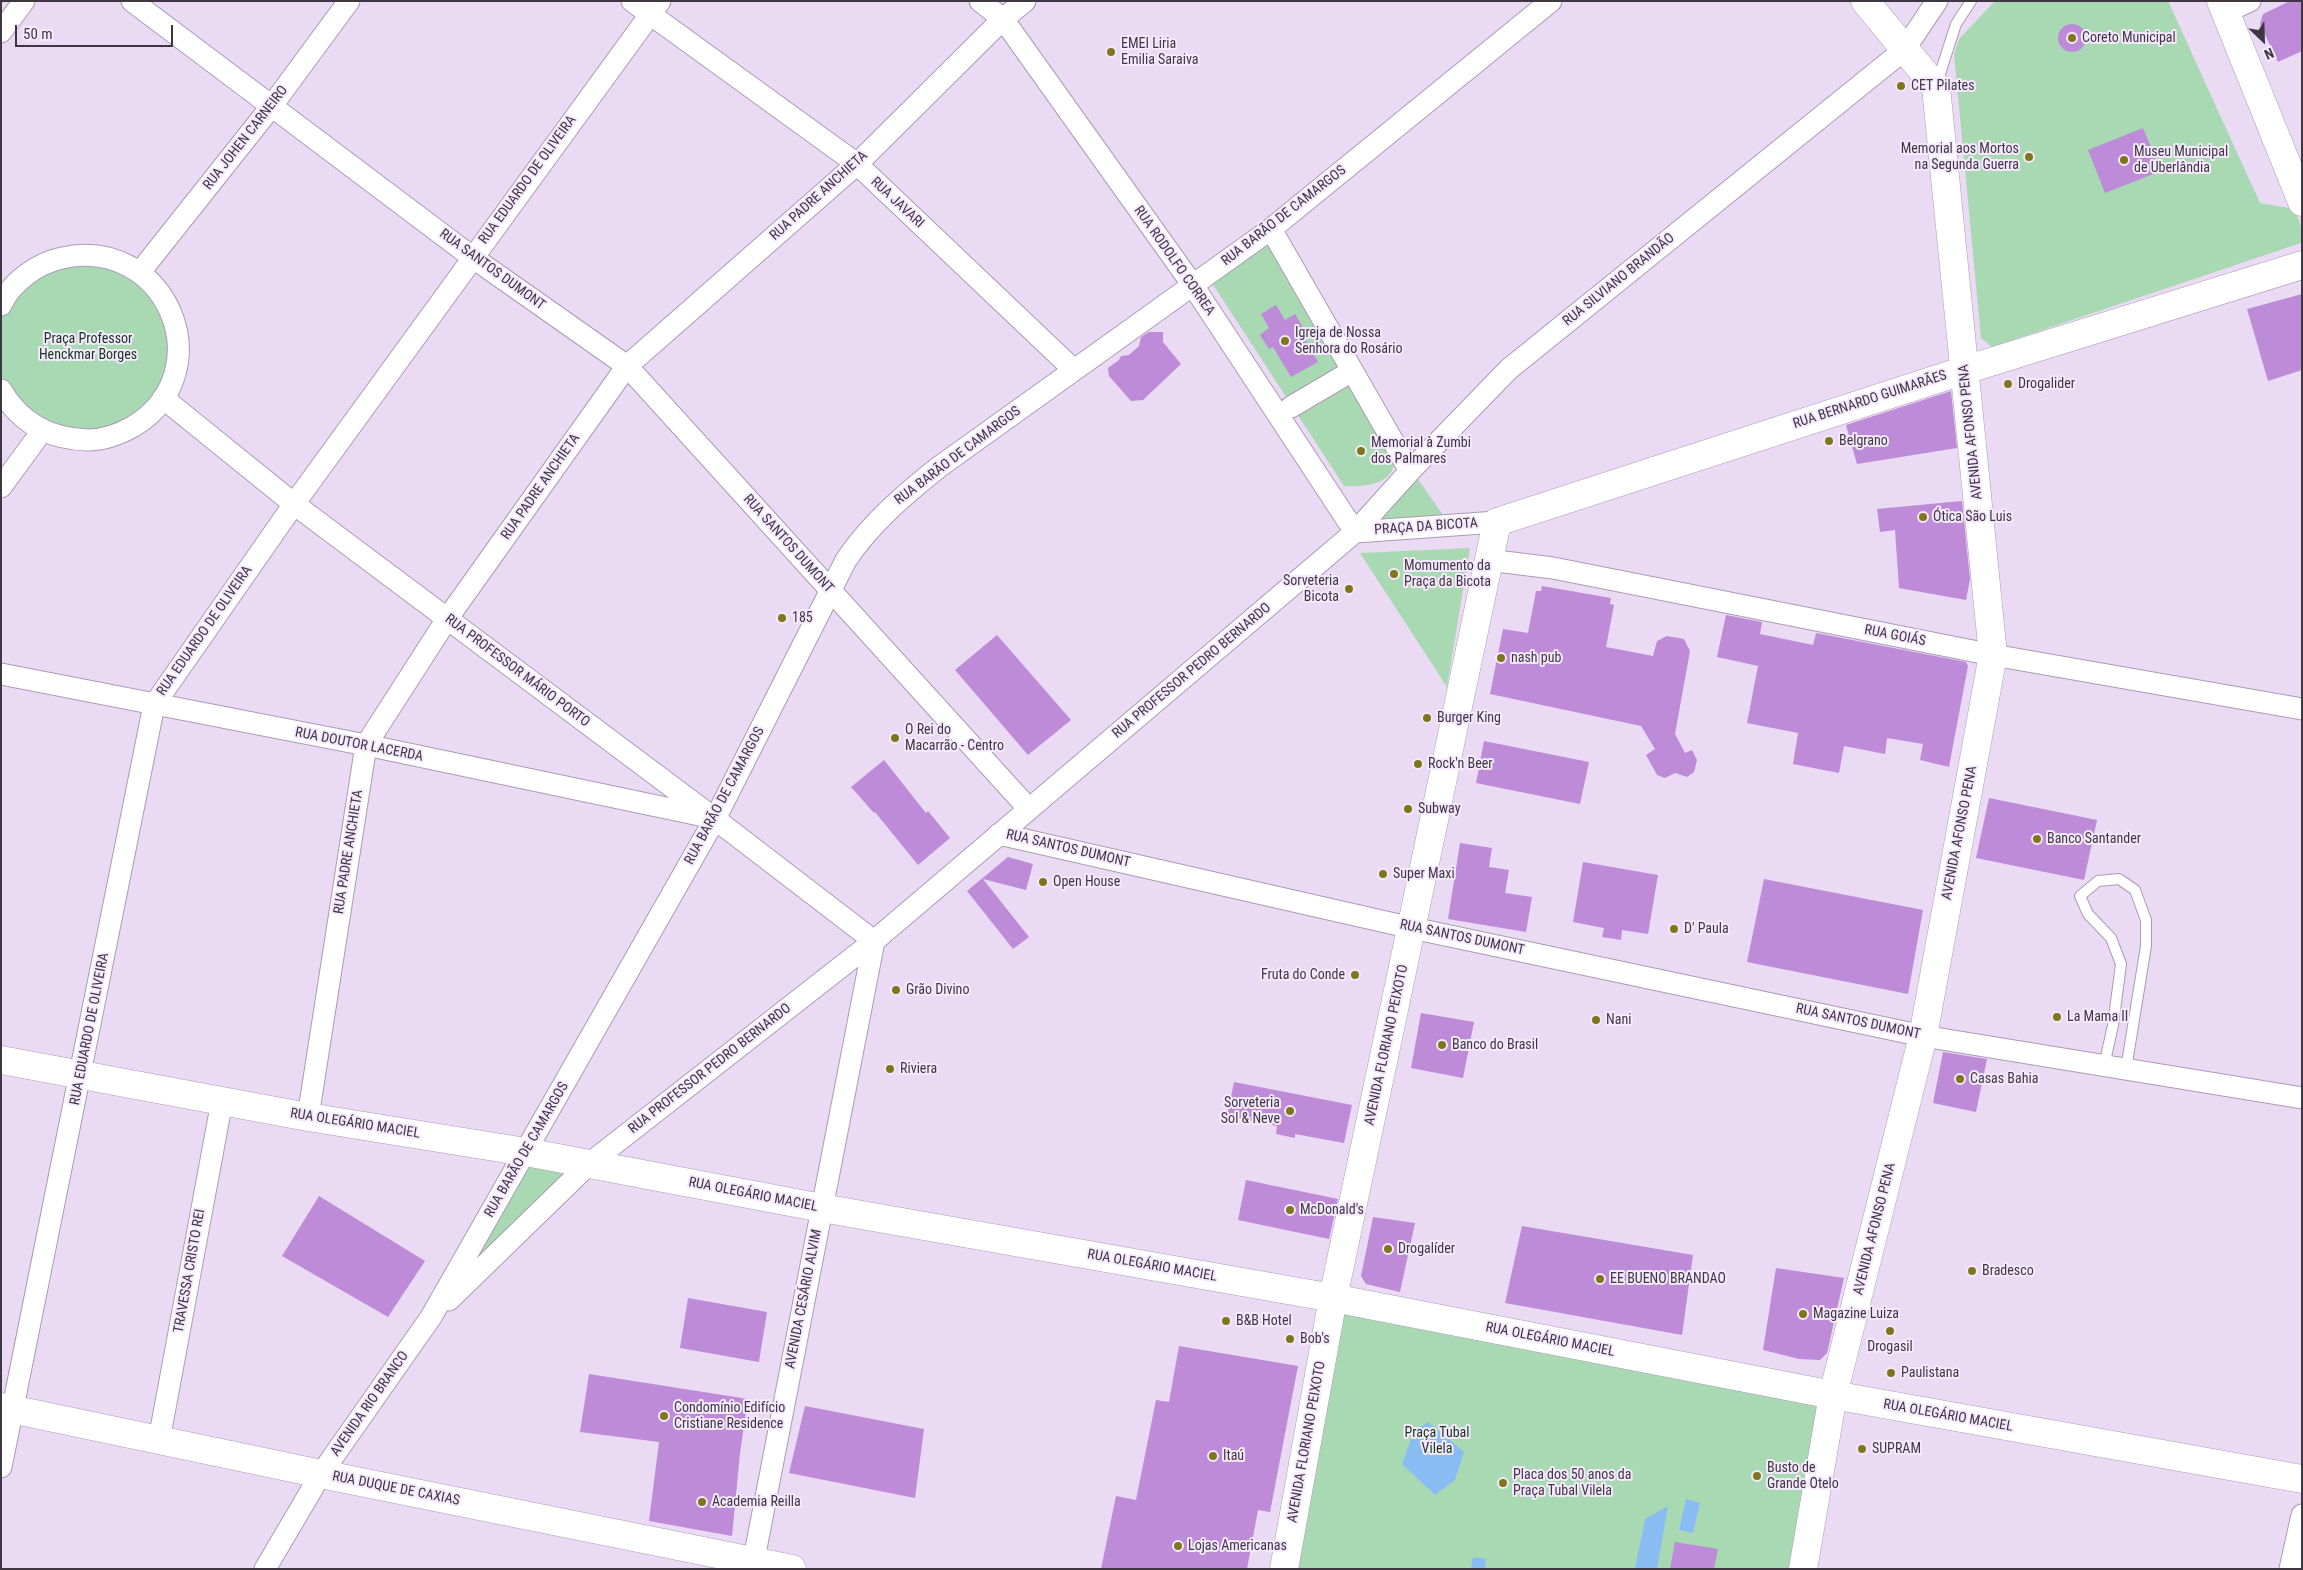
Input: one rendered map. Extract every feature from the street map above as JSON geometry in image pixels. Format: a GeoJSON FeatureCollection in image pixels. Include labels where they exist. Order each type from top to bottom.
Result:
{"type":"FeatureCollection","features":[{"type":"Feature","properties":{"kind":"street"},"geometry":{"type":"LineString","coordinates":[[1,32],[24,1]]}},
{"type":"Feature","properties":{"kind":"street","name":"RUA SANTOS DUMONT"},"geometry":{"type":"LineString","coordinates":[[132,1],[272,108],[472,256],[627,366],[1028,808],[1000,834]]}},
{"type":"Feature","properties":{"kind":"street","name":"RUA JOHEN CARNEIRO"},"geometry":{"type":"LineString","coordinates":[[140,272],[272,108],[349,1]]}},
{"type":"Feature","properties":{"kind":"street","name":"RUA JAVARI"},"geometry":{"type":"LineString","coordinates":[[632,1],[655,8],[856,164],[1074,370]]}},
{"type":"Feature","properties":{"kind":"street","name":"RUA RODOLFO CORREA"},"geometry":{"type":"LineString","coordinates":[[980,1],[1003,19],[1192,284],[1355,532]]}},
{"type":"Feature","properties":{"kind":"street","name":"RUA PADRE ANCHIETA"},"geometry":{"type":"LineString","coordinates":[[308,1117],[366,745],[447,618],[627,366],[856,164],[1003,19],[1025,1]]}},
{"type":"Feature","properties":{"kind":"street","name":"RUA BARÃO DE CAMARGOS"},"geometry":{"type":"LineString","coordinates":[[431,1317],[715,819],[830,590],[861,537],[896,502],[939,467],[1271,229],[1551,1]]}},
{"type":"Feature","properties":{"kind":"street"},"geometry":{"type":"LineString","coordinates":[[1865,1],[1936,86]]}},
{"type":"Feature","properties":{"kind":"street","name":"RUA SILVIANO BRANDÃO"},"geometry":{"type":"LineString","coordinates":[[1355,532],[1410,471],[1509,369],[1904,50],[1937,1]]}},
{"type":"Feature","properties":{"kind":"street"},"geometry":{"type":"LineString","coordinates":[[2232,5],[2302,202]]}},
{"type":"Feature","properties":{"kind":"street","name":"RUA EDUARDO DE OLIVEIRA"},"geometry":{"type":"LineString","coordinates":[[1,1467],[7,1408],[80,1076],[154,705],[294,504],[472,256],[655,8]]}},
{"type":"Feature","properties":{"kind":"street","name":"AVENIDA AFONSO PENA"},"geometry":{"type":"LineString","coordinates":[[1804,1569],[1833,1395],[1923,1036],[1994,655],[1936,86]]}},
{"type":"Feature","properties":{"kind":"street"},"geometry":{"type":"LineString","coordinates":[[1271,229],[1410,471]]}},
{"type":"Feature","properties":{"kind":"street"},"geometry":{"type":"LineString","coordinates":[[1,390],[9,403],[24,418],[42,431],[68,439],[95,440],[122,433],[145,419],[163,398],[175,372],[178,344],[174,317],[160,292],[140,272],[112,258],[81,254],[50,260],[23,277],[2,302]]}},
{"type":"Feature","properties":{"kind":"street","name":"RUA BERNARDO GUIMARÃES"},"geometry":{"type":"LineString","coordinates":[[1497,522],[1965,370],[2302,265]]}},
{"type":"Feature","properties":{"kind":"street"},"geometry":{"type":"LineString","coordinates":[[1291,406],[1352,371]]}},
{"type":"Feature","properties":{"kind":"street","name":"RUA PROFESSOR MÁRIO PORTO"},"geometry":{"type":"LineString","coordinates":[[163,398],[294,504],[715,819],[874,941]]}},
{"type":"Feature","properties":{"kind":"street"},"geometry":{"type":"LineString","coordinates":[[1,487],[42,431]]}},
{"type":"Feature","properties":{"kind":"street","name":"PRAÇA DA BICOTA"},"geometry":{"type":"LineString","coordinates":[[1355,532],[1497,522]]}},
{"type":"Feature","properties":{"kind":"street","name":"AVENIDA FLORIANO PEIXOTO"},"geometry":{"type":"LineString","coordinates":[[1284,1569],[1333,1298],[1497,522]]}},
{"type":"Feature","properties":{"kind":"street","name":"RUA PROFESSOR PEDRO BERNARDO"},"geometry":{"type":"LineString","coordinates":[[1028,808],[1355,532]]}},
{"type":"Feature","properties":{"kind":"street","name":"RUA GOIÁS"},"geometry":{"type":"LineString","coordinates":[[1488,560],[1553,568],[1994,655],[2302,709]]}},
{"type":"Feature","properties":{"kind":"street","name":"RUA DOUTOR LACERDA"},"geometry":{"type":"LineString","coordinates":[[1,674],[366,745],[715,819]]}},
{"type":"Feature","properties":{"kind":"street","name":"RUA SANTOS DUMONT"},"geometry":{"type":"LineString","coordinates":[[1000,834],[1412,928],[1923,1036],[2302,1098]]}},
{"type":"Feature","properties":{"kind":"street","name":"RUA PROFESSOR PEDRO BERNARDO"},"geometry":{"type":"LineString","coordinates":[[431,1317],[590,1163],[874,941],[1000,834]]}},
{"type":"Feature","properties":{"kind":"street","name":"AVENIDA CESÁRIO ALVIM"},"geometry":{"type":"LineString","coordinates":[[752,1565],[874,941]]}},
{"type":"Feature","properties":{"kind":"street","name":"RUA OLEGÁRIO MACIEL"},"geometry":{"type":"LineString","coordinates":[[1,1060],[308,1117],[590,1163],[822,1208],[1333,1298],[1833,1395],[2302,1479]]}},
{"type":"Feature","properties":{"kind":"street","name":"TRAVESSA CRISTO REI"},"geometry":{"type":"LineString","coordinates":[[159,1440],[222,1101]]}},
{"type":"Feature","properties":{"kind":"street","name":"AVENIDA RIO BRANCO"},"geometry":{"type":"LineString","coordinates":[[265,1569],[321,1474],[431,1317]]}},
{"type":"Feature","properties":{"kind":"street","name":"RUA DUQUE DE CAXIAS"},"geometry":{"type":"LineString","coordinates":[[7,1408],[752,1565],[792,1569]]}},
{"type":"Feature","properties":{"kind":"street"},"geometry":{"type":"LineString","coordinates":[[2290,1569],[2302,1515]]}},
{"type":"Feature","properties":{"kind":"lane"},"geometry":{"type":"LineString","coordinates":[[1936,86],[1956,24],[1971,1]]}},
{"type":"Feature","properties":{"kind":"lane"},"geometry":{"type":"LineString","coordinates":[[2104,1066],[2121,964],[2111,938],[2088,914],[2080,896],[2098,881],[2119,879],[2134,890],[2146,920],[2146,946],[2126,1069]]}},
{"type":"Feature","properties":{"kind":"green space"},"geometry":{"type":"Polygon","coordinates":[[[1995,1],[2168,1],[2260,203],[2295,209],[2301,226],[2301,243],[1992,347],[1981,338],[1954,54],[1959,39],[1995,1]]]}},
{"type":"Feature","properties":{"kind":"green space"},"geometry":{"type":"Polygon","coordinates":[[[1268,240],[1395,460],[1393,469],[1383,480],[1368,485],[1344,486],[1210,280],[1268,240]]]}},
{"type":"Feature","properties":{"kind":"green space","name":"Praça Professor Henckmar Borges"},"geometry":{"type":"Polygon","coordinates":[[[81,257],[138,273],[176,345],[161,397],[121,429],[42,429],[1,386],[1,313],[26,278],[81,257]]]}},
{"type":"Feature","properties":{"kind":"green space"},"geometry":{"type":"Polygon","coordinates":[[[1415,475],[1445,518],[1371,524],[1415,475]]]}},
{"type":"Feature","properties":{"kind":"green space"},"geometry":{"type":"Polygon","coordinates":[[[1470,548],[1447,687],[1360,553],[1470,548]]]}},
{"type":"Feature","properties":{"kind":"green space"},"geometry":{"type":"Polygon","coordinates":[[[526,1152],[590,1163],[431,1317],[526,1152]]]}},
{"type":"Feature","properties":{"kind":"green space","name":"Praça Tubal Vilela"},"geometry":{"type":"Polygon","coordinates":[[[1334,1290],[1833,1395],[1803,1569],[1284,1569],[1334,1290]]]}},
{"type":"Feature","properties":{"kind":"water"},"geometry":{"type":"Polygon","coordinates":[[[1428,1422],[1464,1452],[1455,1480],[1435,1495],[1402,1464],[1414,1431],[1428,1422]]]}},
{"type":"Feature","properties":{"kind":"water"},"geometry":{"type":"Polygon","coordinates":[[[1686,1499],[1700,1503],[1693,1533],[1679,1530],[1686,1499]]]}},
{"type":"Feature","properties":{"kind":"water"},"geometry":{"type":"Polygon","coordinates":[[[1668,1506],[1657,1569],[1635,1569],[1645,1519],[1668,1506]]]}},
{"type":"Feature","properties":{"kind":"water"},"geometry":{"type":"Polygon","coordinates":[[[1473,1557],[1486,1559],[1485,1569],[1471,1569],[1473,1557]]]}},
{"type":"Feature","properties":{"kind":"building"},"geometry":{"type":"Polygon","coordinates":[[[2290,1],[2302,1],[2302,51],[2278,62],[2260,24],[2263,14],[2290,1]]]}},
{"type":"Feature","properties":{"kind":"building","name":"Coreto Municipal"},"geometry":{"type":"Polygon","coordinates":[[[2072,24],[2082,28],[2086,38],[2082,48],[2072,52],[2062,48],[2058,38],[2062,28],[2072,24]]]}},
{"type":"Feature","properties":{"kind":"building","name":"Museu Municipal de Uberlândia"},"geometry":{"type":"Polygon","coordinates":[[[2143,128],[2161,171],[2105,193],[2088,150],[2143,128]]]}},
{"type":"Feature","properties":{"kind":"building"},"geometry":{"type":"Polygon","coordinates":[[[2302,294],[2302,370],[2268,381],[2247,309],[2302,294]]]}},
{"type":"Feature","properties":{"kind":"building","name":"Igreja de Nossa Senhora do Rosário"},"geometry":{"type":"Polygon","coordinates":[[[1276,305],[1285,320],[1295,314],[1304,329],[1300,331],[1318,362],[1291,377],[1273,347],[1269,349],[1260,335],[1269,328],[1261,314],[1276,305]]]}},
{"type":"Feature","properties":{"kind":"building"},"geometry":{"type":"Polygon","coordinates":[[[1149,332],[1163,332],[1163,342],[1181,364],[1143,400],[1131,401],[1109,376],[1108,368],[1119,360],[1121,356],[1129,355],[1139,346],[1141,337],[1149,332]]]}},
{"type":"Feature","properties":{"kind":"building"},"geometry":{"type":"Polygon","coordinates":[[[1951,391],[1957,448],[1857,464],[1846,425],[1951,391]]]}},
{"type":"Feature","properties":{"kind":"building"},"geometry":{"type":"Polygon","coordinates":[[[1962,501],[1970,579],[1966,600],[1899,588],[1895,530],[1880,532],[1877,509],[1962,501]]]}},
{"type":"Feature","properties":{"kind":"building"},"geometry":{"type":"Polygon","coordinates":[[[1542,586],[1611,598],[1610,604],[1614,605],[1606,647],[1653,656],[1657,641],[1667,636],[1684,639],[1690,651],[1675,734],[1685,753],[1692,750],[1697,760],[1694,772],[1687,777],[1675,773],[1665,778],[1657,775],[1646,755],[1655,749],[1641,726],[1490,694],[1503,629],[1528,633],[1536,591],[1541,591],[1542,586]]]}},
{"type":"Feature","properties":{"kind":"building"},"geometry":{"type":"Polygon","coordinates":[[[1726,615],[1762,622],[1760,634],[1813,645],[1816,633],[1966,662],[1968,666],[1949,767],[1920,760],[1923,744],[1887,738],[1885,754],[1844,746],[1839,773],[1793,764],[1798,733],[1747,723],[1758,666],[1717,657],[1726,615]]]}},
{"type":"Feature","properties":{"kind":"building"},"geometry":{"type":"Polygon","coordinates":[[[997,635],[1071,720],[1028,755],[955,670],[997,635]]]}},
{"type":"Feature","properties":{"kind":"building"},"geometry":{"type":"Polygon","coordinates":[[[1484,741],[1589,762],[1580,804],[1476,783],[1484,741]]]}},
{"type":"Feature","properties":{"kind":"building"},"geometry":{"type":"Polygon","coordinates":[[[884,760],[926,813],[928,811],[950,838],[918,865],[875,812],[851,787],[884,760]]]}},
{"type":"Feature","properties":{"kind":"building","name":"Banco Santander"},"geometry":{"type":"Polygon","coordinates":[[[1989,798],[2097,820],[2084,880],[1976,858],[1989,798]]]}},
{"type":"Feature","properties":{"kind":"building"},"geometry":{"type":"Polygon","coordinates":[[[1460,843],[1492,848],[1489,867],[1509,870],[1505,893],[1532,897],[1526,932],[1448,919],[1460,843]]]}},
{"type":"Feature","properties":{"kind":"building"},"geometry":{"type":"Polygon","coordinates":[[[1008,857],[1033,864],[1026,890],[983,879],[1029,937],[1013,949],[967,891],[1008,857]]]}},
{"type":"Feature","properties":{"kind":"building"},"geometry":{"type":"Polygon","coordinates":[[[1583,862],[1658,875],[1648,934],[1622,930],[1621,940],[1602,937],[1604,928],[1573,922],[1583,862]]]}},
{"type":"Feature","properties":{"kind":"building"},"geometry":{"type":"Polygon","coordinates":[[[1764,879],[1923,910],[1908,994],[1747,962],[1764,879]]]}},
{"type":"Feature","properties":{"kind":"building","name":"Banco do Brasil"},"geometry":{"type":"Polygon","coordinates":[[[1421,1013],[1474,1022],[1463,1078],[1411,1068],[1421,1013]]]}},
{"type":"Feature","properties":{"kind":"building","name":"Casas Bahia"},"geometry":{"type":"Polygon","coordinates":[[[1943,1052],[1987,1059],[1976,1112],[1933,1103],[1943,1052]]]}},
{"type":"Feature","properties":{"kind":"building","name":"Sorveteria Sol & Neve"},"geometry":{"type":"Polygon","coordinates":[[[1234,1082],[1352,1105],[1344,1143],[1295,1134],[1295,1138],[1276,1134],[1277,1126],[1227,1116],[1234,1082]]]}},
{"type":"Feature","properties":{"kind":"building","name":"McDonald's"},"geometry":{"type":"Polygon","coordinates":[[[1246,1180],[1338,1199],[1329,1239],[1238,1220],[1246,1180]]]}},
{"type":"Feature","properties":{"kind":"building"},"geometry":{"type":"Polygon","coordinates":[[[319,1196],[425,1261],[388,1317],[282,1256],[319,1196]]]}},
{"type":"Feature","properties":{"kind":"building","name":"Drogalíder"},"geometry":{"type":"Polygon","coordinates":[[[1373,1217],[1415,1223],[1400,1292],[1366,1284],[1361,1276],[1373,1217]]]}},
{"type":"Feature","properties":{"kind":"building","name":"EE BUENO BRANDAO"},"geometry":{"type":"Polygon","coordinates":[[[1522,1226],[1693,1255],[1682,1335],[1505,1303],[1522,1226]]]}},
{"type":"Feature","properties":{"kind":"building","name":"Magazine Luiza"},"geometry":{"type":"Polygon","coordinates":[[[1776,1268],[1844,1278],[1827,1353],[1820,1360],[1799,1359],[1763,1350],[1776,1268]]]}},
{"type":"Feature","properties":{"kind":"building"},"geometry":{"type":"Polygon","coordinates":[[[688,1298],[767,1312],[759,1362],[680,1348],[688,1298]]]}},
{"type":"Feature","properties":{"kind":"building"},"geometry":{"type":"Polygon","coordinates":[[[1179,1346],[1298,1366],[1270,1512],[1258,1510],[1247,1569],[1101,1569],[1116,1496],[1136,1500],[1156,1400],[1169,1402],[1179,1346]]]}},
{"type":"Feature","properties":{"kind":"building"},"geometry":{"type":"Polygon","coordinates":[[[589,1374],[748,1399],[740,1453],[732,1536],[649,1521],[659,1442],[580,1432],[589,1374]]]}},
{"type":"Feature","properties":{"kind":"building"},"geometry":{"type":"Polygon","coordinates":[[[805,1406],[924,1429],[915,1498],[789,1473],[805,1406]]]}},
{"type":"Feature","properties":{"kind":"building"},"geometry":{"type":"Polygon","coordinates":[[[1675,1542],[1718,1549],[1714,1569],[1670,1569],[1675,1542]]]}},
{"type":"Feature","properties":{"kind":"place","name":"Coreto Municipal"},"geometry":{"type":"Point","coordinates":[2072,38]}},
{"type":"Feature","properties":{"kind":"place","name":"EMEI Liria Emilia Saraiva"},"geometry":{"type":"Point","coordinates":[1111,52]}},
{"type":"Feature","properties":{"kind":"place","name":"CET Pilates"},"geometry":{"type":"Point","coordinates":[1901,86]}},
{"type":"Feature","properties":{"kind":"place","name":"Memorial aos Mortos na Segunda Guerra"},"geometry":{"type":"Point","coordinates":[2029,157]}},
{"type":"Feature","properties":{"kind":"place","name":"Museu Municipal de Uberlândia"},"geometry":{"type":"Point","coordinates":[2124,160]}},
{"type":"Feature","properties":{"kind":"place","name":"Igreja de Nossa Senhora do Rosário"},"geometry":{"type":"Point","coordinates":[1285,341]}},
{"type":"Feature","properties":{"kind":"place","name":"Drogalider"},"geometry":{"type":"Point","coordinates":[2008,384]}},
{"type":"Feature","properties":{"kind":"place","name":"Belgrano"},"geometry":{"type":"Point","coordinates":[1829,441]}},
{"type":"Feature","properties":{"kind":"place","name":"Memorial à Zumbi dos Palmares"},"geometry":{"type":"Point","coordinates":[1361,451]}},
{"type":"Feature","properties":{"kind":"place","name":"Ótica São Luis"},"geometry":{"type":"Point","coordinates":[1923,517]}},
{"type":"Feature","properties":{"kind":"place","name":"Momumento da Praça da Bicota"},"geometry":{"type":"Point","coordinates":[1394,574]}},
{"type":"Feature","properties":{"kind":"place","name":"Sorveteria Bicota"},"geometry":{"type":"Point","coordinates":[1349,589]}},
{"type":"Feature","properties":{"kind":"place","name":"185"},"geometry":{"type":"Point","coordinates":[782,618]}},
{"type":"Feature","properties":{"kind":"place","name":"nash pub"},"geometry":{"type":"Point","coordinates":[1501,658]}},
{"type":"Feature","properties":{"kind":"place","name":"Burger King"},"geometry":{"type":"Point","coordinates":[1427,718]}},
{"type":"Feature","properties":{"kind":"place","name":"O Rei do Macarrão - Centro"},"geometry":{"type":"Point","coordinates":[895,738]}},
{"type":"Feature","properties":{"kind":"place","name":"Rock'n Beer"},"geometry":{"type":"Point","coordinates":[1418,764]}},
{"type":"Feature","properties":{"kind":"place","name":"Subway"},"geometry":{"type":"Point","coordinates":[1408,809]}},
{"type":"Feature","properties":{"kind":"place","name":"Banco Santander"},"geometry":{"type":"Point","coordinates":[2037,839]}},
{"type":"Feature","properties":{"kind":"place","name":"Super Maxi"},"geometry":{"type":"Point","coordinates":[1383,874]}},
{"type":"Feature","properties":{"kind":"place","name":"Open House"},"geometry":{"type":"Point","coordinates":[1043,882]}},
{"type":"Feature","properties":{"kind":"place","name":"D' Paula"},"geometry":{"type":"Point","coordinates":[1674,929]}},
{"type":"Feature","properties":{"kind":"place","name":"Fruta do Conde"},"geometry":{"type":"Point","coordinates":[1355,975]}},
{"type":"Feature","properties":{"kind":"place","name":"Grão Divino"},"geometry":{"type":"Point","coordinates":[896,990]}},
{"type":"Feature","properties":{"kind":"place","name":"La Mama II"},"geometry":{"type":"Point","coordinates":[2057,1017]}},
{"type":"Feature","properties":{"kind":"place","name":"Nani"},"geometry":{"type":"Point","coordinates":[1596,1020]}},
{"type":"Feature","properties":{"kind":"place","name":"Banco do Brasil"},"geometry":{"type":"Point","coordinates":[1442,1045]}},
{"type":"Feature","properties":{"kind":"place","name":"Riviera"},"geometry":{"type":"Point","coordinates":[890,1069]}},
{"type":"Feature","properties":{"kind":"place","name":"Casas Bahia"},"geometry":{"type":"Point","coordinates":[1960,1079]}},
{"type":"Feature","properties":{"kind":"place","name":"Sorveteria Sol & Neve"},"geometry":{"type":"Point","coordinates":[1290,1111]}},
{"type":"Feature","properties":{"kind":"place","name":"McDonald's"},"geometry":{"type":"Point","coordinates":[1290,1210]}},
{"type":"Feature","properties":{"kind":"place","name":"Drogalíder"},"geometry":{"type":"Point","coordinates":[1388,1249]}},
{"type":"Feature","properties":{"kind":"place","name":"Bradesco"},"geometry":{"type":"Point","coordinates":[1972,1271]}},
{"type":"Feature","properties":{"kind":"place","name":"EE BUENO BRANDAO"},"geometry":{"type":"Point","coordinates":[1600,1279]}},
{"type":"Feature","properties":{"kind":"place","name":"Magazine Luiza"},"geometry":{"type":"Point","coordinates":[1803,1314]}},
{"type":"Feature","properties":{"kind":"place","name":"B&B Hotel"},"geometry":{"type":"Point","coordinates":[1226,1321]}},
{"type":"Feature","properties":{"kind":"place","name":"Drogasil"},"geometry":{"type":"Point","coordinates":[1890,1331]}},
{"type":"Feature","properties":{"kind":"place","name":"Bob's"},"geometry":{"type":"Point","coordinates":[1290,1339]}},
{"type":"Feature","properties":{"kind":"place","name":"Paulistana"},"geometry":{"type":"Point","coordinates":[1891,1373]}},
{"type":"Feature","properties":{"kind":"place","name":"Condomínio Edifício Cristiane Residence"},"geometry":{"type":"Point","coordinates":[664,1416]}},
{"type":"Feature","properties":{"kind":"place","name":"SUPRAM"},"geometry":{"type":"Point","coordinates":[1862,1449]}},
{"type":"Feature","properties":{"kind":"place","name":"Itaú"},"geometry":{"type":"Point","coordinates":[1213,1456]}},
{"type":"Feature","properties":{"kind":"place","name":"Busto de Grande Otelo"},"geometry":{"type":"Point","coordinates":[1757,1476]}},
{"type":"Feature","properties":{"kind":"place","name":"Placa dos 50 anos da Praça Tubal Vilela"},"geometry":{"type":"Point","coordinates":[1503,1483]}},
{"type":"Feature","properties":{"kind":"place","name":"Academia Reilla"},"geometry":{"type":"Point","coordinates":[702,1502]}},
{"type":"Feature","properties":{"kind":"place","name":"Lojas Americanas"},"geometry":{"type":"Point","coordinates":[1178,1546]}}]}
